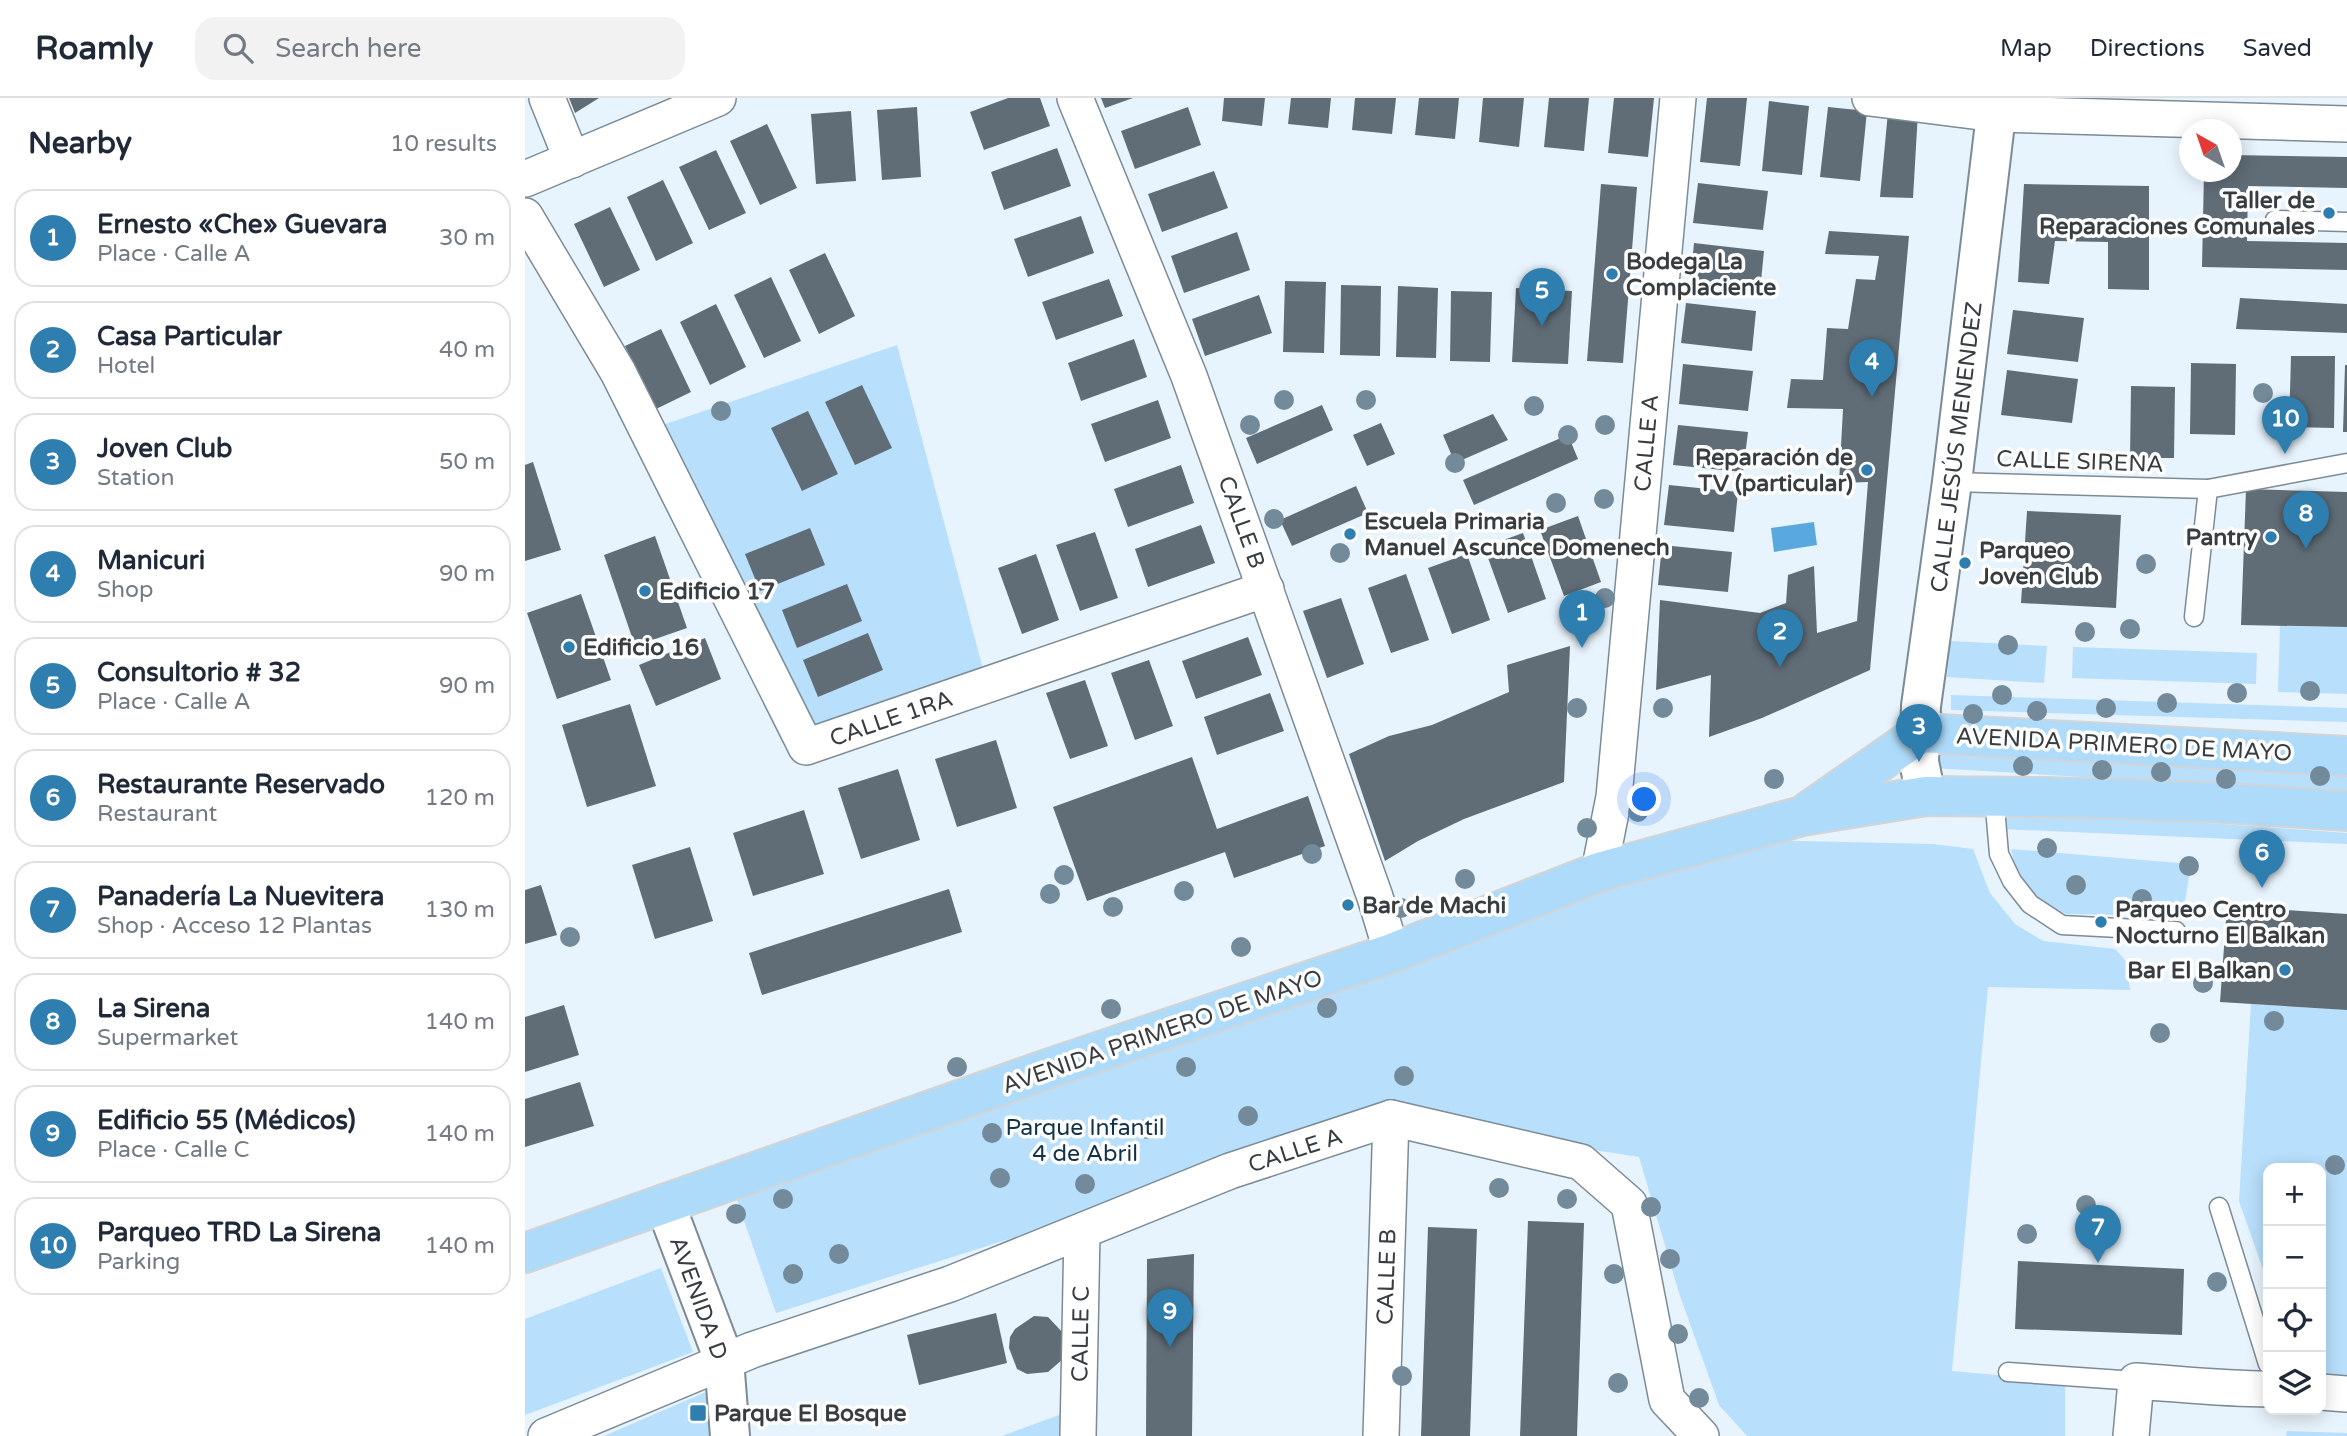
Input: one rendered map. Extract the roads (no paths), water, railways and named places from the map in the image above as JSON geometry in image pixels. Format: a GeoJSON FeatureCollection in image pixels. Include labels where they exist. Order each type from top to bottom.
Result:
{"type":"FeatureCollection","features":[{"type":"Feature","properties":{"kind":"main road","name":"AVENIDA PRIMERO DE MAYO"},"geometry":{"type":"LineString","coordinates":[[1802,816],[1921,733],[2347,756]]}},
{"type":"Feature","properties":{"kind":"main road","name":"AVENIDA PRIMERO DE MAYO"},"geometry":{"type":"LineString","coordinates":[[525,1253],[1056,1066],[1392,953],[1599,872],[1802,816],[1926,796],[2210,802],[2347,811]]}},
{"type":"Feature","properties":{"kind":"street"},"geometry":{"type":"LineString","coordinates":[[547,98],[572,160]]}},
{"type":"Feature","properties":{"kind":"street"},"geometry":{"type":"LineString","coordinates":[[525,179],[718,98]]}},
{"type":"Feature","properties":{"kind":"street","name":"CALLE B"},"geometry":{"type":"LineString","coordinates":[[1075,98],[1189,376],[1392,953]]}},
{"type":"Feature","properties":{"kind":"street","name":"CALLE A"},"geometry":{"type":"LineString","coordinates":[[1599,872],[1614,797],[1678,98]]}},
{"type":"Feature","properties":{"kind":"street"},"geometry":{"type":"LineString","coordinates":[[1870,98],[2347,124]]}},
{"type":"Feature","properties":{"kind":"street","name":"CALLE JESÚS MENENDEZ"},"geometry":{"type":"LineString","coordinates":[[1926,796],[1919,762],[1921,706],[1952,482],[1997,106]]}},
{"type":"Feature","properties":{"kind":"street","name":"CALLE 1RA"},"geometry":{"type":"LineString","coordinates":[[525,216],[618,372],[806,747],[1266,589]]}},
{"type":"Feature","properties":{"kind":"street"},"geometry":{"type":"LineString","coordinates":[[1391,1118],[1581,1162],[1629,1205],[1667,1400],[1701,1436]]}},
{"type":"Feature","properties":{"kind":"street","name":"CALLE B"},"geometry":{"type":"LineString","coordinates":[[1381,1436],[1391,1118]]}},
{"type":"Feature","properties":{"kind":"street","name":"CALLE A"},"geometry":{"type":"LineString","coordinates":[[546,1436],[724,1360],[950,1284],[1082,1233],[1230,1171],[1391,1118]]}},
{"type":"Feature","properties":{"kind":"street","name":"AVENIDA D"},"geometry":{"type":"LineString","coordinates":[[665,1204],[724,1360],[730,1436]]}},
{"type":"Feature","properties":{"kind":"street","name":"CALLE C"},"geometry":{"type":"LineString","coordinates":[[1078,1436],[1082,1233]]}},
{"type":"Feature","properties":{"kind":"street"},"geometry":{"type":"LineString","coordinates":[[2131,1436],[2136,1381],[2224,1389],[2263,1389]]}},
{"type":"Feature","properties":{"kind":"street"},"geometry":{"type":"LineString","coordinates":[[2326,1392],[2347,1394]]}},
{"type":"Feature","properties":{"kind":"lane"},"geometry":{"type":"LineString","coordinates":[[2276,220],[2347,222]]}},
{"type":"Feature","properties":{"kind":"lane","name":"CALLE SIRENA"},"geometry":{"type":"LineString","coordinates":[[1952,482],[2208,489],[2347,463]]}},
{"type":"Feature","properties":{"kind":"lane"},"geometry":{"type":"LineString","coordinates":[[2195,617],[2208,489]]}},
{"type":"Feature","properties":{"kind":"lane"},"geometry":{"type":"LineString","coordinates":[[1994,796],[1999,854],[2012,881],[2030,904],[2062,925],[2176,931]]}},
{"type":"Feature","properties":{"kind":"lane"},"geometry":{"type":"LineString","coordinates":[[2219,1207],[2264,1352]]}},
{"type":"Feature","properties":{"kind":"lane"},"geometry":{"type":"LineString","coordinates":[[2008,1372],[2136,1381]]}},
{"type":"Feature","properties":{"kind":"water"},"geometry":{"type":"Polygon","coordinates":[[[1814,522],[1817,545],[1774,552],[1771,528],[1814,522]]]}},
{"type":"Feature","properties":{"kind":"place","name":"Taller de Reparaciones Comunales"},"geometry":{"type":"Point","coordinates":[2329,213]}},
{"type":"Feature","properties":{"kind":"place","name":"Bodega La Complaciente"},"geometry":{"type":"Point","coordinates":[1612,274]}},
{"type":"Feature","properties":{"kind":"place","name":"Consultorio # 32"},"geometry":{"type":"Point","coordinates":[1542,326]}},
{"type":"Feature","properties":{"kind":"place","name":"Manicuri"},"geometry":{"type":"Point","coordinates":[1872,397]}},
{"type":"Feature","properties":{"kind":"place","name":"Parqueo TRD La Sirena"},"geometry":{"type":"Point","coordinates":[2285,454]}},
{"type":"Feature","properties":{"kind":"place","name":"Reparación de TV (particular)"},"geometry":{"type":"Point","coordinates":[1867,470]}},
{"type":"Feature","properties":{"kind":"place","name":"Escuela Primaria Manuel Ascunce Domenech"},"geometry":{"type":"Point","coordinates":[1350,534]}},
{"type":"Feature","properties":{"kind":"place","name":"Pantry"},"geometry":{"type":"Point","coordinates":[2271,537]}},
{"type":"Feature","properties":{"kind":"place","name":"La Sirena"},"geometry":{"type":"Point","coordinates":[2306,549]}},
{"type":"Feature","properties":{"kind":"place","name":"Parqueo Joven Club"},"geometry":{"type":"Point","coordinates":[1965,563]}},
{"type":"Feature","properties":{"kind":"place","name":"Edificio 17"},"geometry":{"type":"Point","coordinates":[645,591]}},
{"type":"Feature","properties":{"kind":"place","name":"Edificio 16"},"geometry":{"type":"Point","coordinates":[569,647]}},
{"type":"Feature","properties":{"kind":"place","name":"Ernesto «Che» Guevara"},"geometry":{"type":"Point","coordinates":[1582,648]}},
{"type":"Feature","properties":{"kind":"place","name":"Casa Particular"},"geometry":{"type":"Point","coordinates":[1780,667]}},
{"type":"Feature","properties":{"kind":"place","name":"Joven Club"},"geometry":{"type":"Point","coordinates":[1919,762]}},
{"type":"Feature","properties":{"kind":"place","name":"Restaurante Reservado"},"geometry":{"type":"Point","coordinates":[2262,888]}},
{"type":"Feature","properties":{"kind":"place","name":"Bar de Machi"},"geometry":{"type":"Point","coordinates":[1348,905]}},
{"type":"Feature","properties":{"kind":"place","name":"Parqueo Centro Nocturno El Balkan"},"geometry":{"type":"Point","coordinates":[2101,922]}},
{"type":"Feature","properties":{"kind":"place","name":"Bar El Balkan"},"geometry":{"type":"Point","coordinates":[2285,970]}},
{"type":"Feature","properties":{"kind":"place","name":"Panadería La Nuevitera"},"geometry":{"type":"Point","coordinates":[2098,1263]}},
{"type":"Feature","properties":{"kind":"place","name":"Edificio 55 (Médicos)"},"geometry":{"type":"Point","coordinates":[1170,1347]}},
{"type":"Feature","properties":{"kind":"place","name":"Parque El Bosque"},"geometry":{"type":"Point","coordinates":[698,1413]}},
{"type":"Feature","properties":{"kind":"park label","name":"Parque Infantil 4 de Abril"},"geometry":{"type":"Point","coordinates":[1085,1140]}}]}
